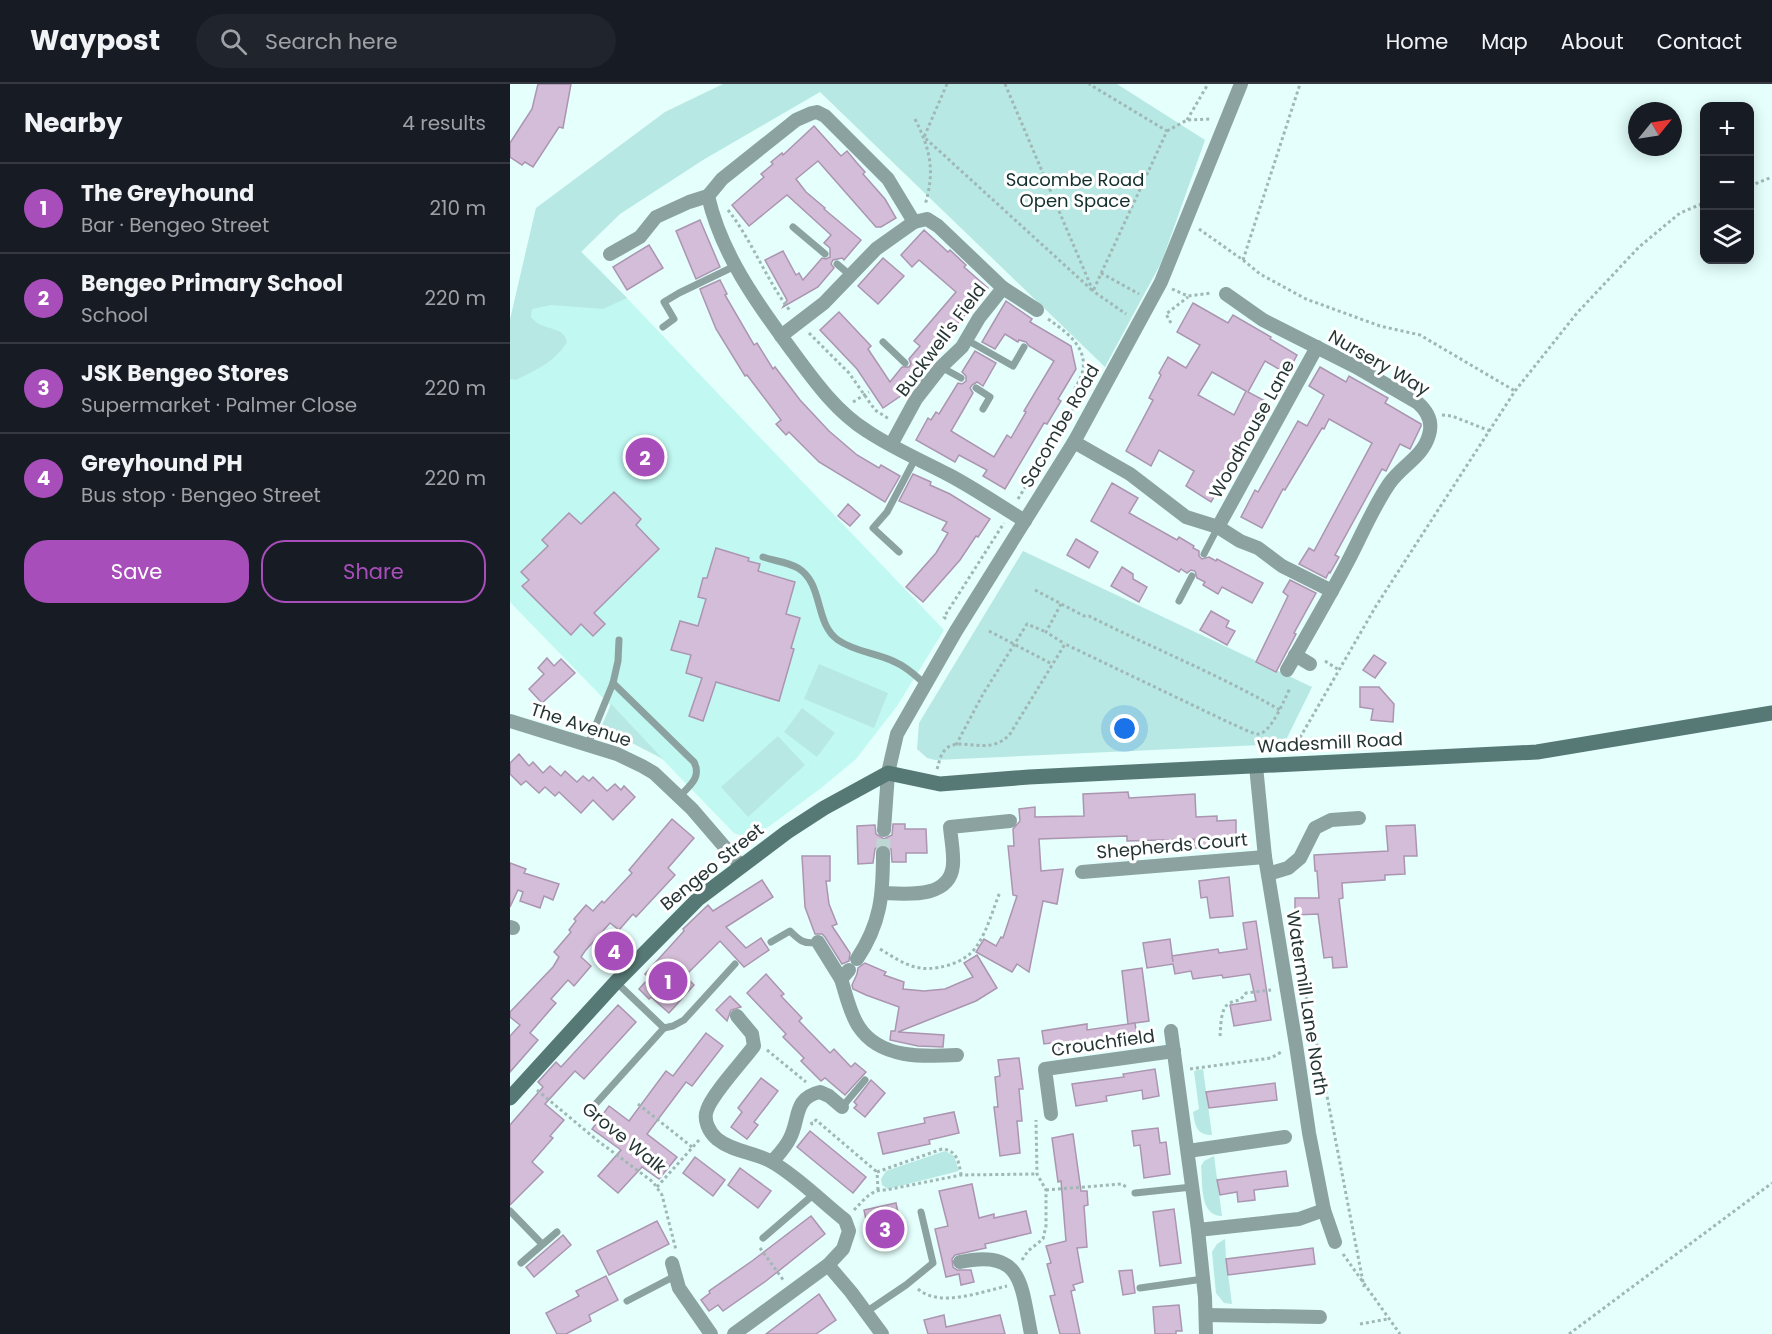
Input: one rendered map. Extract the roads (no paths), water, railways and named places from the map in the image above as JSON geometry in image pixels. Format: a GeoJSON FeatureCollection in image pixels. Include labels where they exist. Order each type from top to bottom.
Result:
{"type":"FeatureCollection","features":[{"type":"Feature","properties":{"kind":"main road","name":"Wadesmill Road"},"geometry":{"type":"LineString","coordinates":[[888,773],[940,784],[1029,777],[1537,752],[1772,713]]}},
{"type":"Feature","properties":{"kind":"main road","name":"Bengeo Street"},"geometry":{"type":"LineString","coordinates":[[510,1098],[616,982],[698,899],[805,820],[888,773]]}},
{"type":"Feature","properties":{"kind":"street","name":"Sacombe Road"},"geometry":{"type":"LineString","coordinates":[[884,830],[888,773],[897,734],[956,632],[1074,442],[1161,282],[1240,84]]}},
{"type":"Feature","properties":{"kind":"street"},"geometry":{"type":"LineString","coordinates":[[610,254],[640,237],[656,218],[689,202],[708,196],[722,179],[796,120],[818,112],[825,116],[888,179],[914,222],[876,249],[824,303],[781,336]]}},
{"type":"Feature","properties":{"kind":"street"},"geometry":{"type":"LineString","coordinates":[[708,196],[712,213],[749,291],[822,391],[866,430],[915,459],[950,475],[1025,521]]}},
{"type":"Feature","properties":{"kind":"street","name":"Buckwell's Field"},"geometry":{"type":"LineString","coordinates":[[914,222],[927,219],[938,226],[1003,288],[1037,310]]}},
{"type":"Feature","properties":{"kind":"street","name":"Buckwell's Field"},"geometry":{"type":"LineString","coordinates":[[891,445],[916,399],[923,379],[941,367],[967,340],[979,318],[1003,288]]}},
{"type":"Feature","properties":{"kind":"street","name":"Nursery Way"},"geometry":{"type":"LineString","coordinates":[[1226,294],[1263,320],[1356,367],[1418,403],[1428,415],[1431,430],[1419,454],[1390,482],[1287,670]]}},
{"type":"Feature","properties":{"kind":"street","name":"Woodhouse Lane"},"geometry":{"type":"LineString","coordinates":[[1218,527],[1317,347]]}},
{"type":"Feature","properties":{"kind":"street"},"geometry":{"type":"LineString","coordinates":[[1074,442],[1130,474],[1186,517],[1218,527],[1240,541],[1258,548],[1282,567],[1332,591]]}},
{"type":"Feature","properties":{"kind":"street"},"geometry":{"type":"LineString","coordinates":[[1295,655],[1310,664]]}},
{"type":"Feature","properties":{"kind":"street","name":"The Avenue"},"geometry":{"type":"LineString","coordinates":[[510,721],[631,759],[654,773],[727,848],[741,866]]}},
{"type":"Feature","properties":{"kind":"street","name":"Watermill Lane North"},"geometry":{"type":"LineString","coordinates":[[1256,766],[1265,857],[1292,985],[1309,1133],[1324,1210],[1335,1242]]}},
{"type":"Feature","properties":{"kind":"street"},"geometry":{"type":"LineString","coordinates":[[1268,874],[1288,868],[1300,858],[1315,828],[1331,820],[1359,818]]}},
{"type":"Feature","properties":{"kind":"street"},"geometry":{"type":"LineString","coordinates":[[883,893],[922,894],[941,886],[952,872],[950,827],[1010,821]]}},
{"type":"Feature","properties":{"kind":"street"},"geometry":{"type":"LineString","coordinates":[[849,969],[868,942],[876,923],[883,893],[883,853]]}},
{"type":"Feature","properties":{"kind":"street","name":"Shepherds Court"},"geometry":{"type":"LineString","coordinates":[[1082,872],[1265,857]]}},
{"type":"Feature","properties":{"kind":"street"},"geometry":{"type":"LineString","coordinates":[[818,942],[849,969],[858,1026],[870,1040],[906,1055],[929,1057],[957,1055]]}},
{"type":"Feature","properties":{"kind":"street"},"geometry":{"type":"LineString","coordinates":[[734,1334],[828,1266],[843,1249],[847,1226],[772,1162],[729,1146],[716,1139],[708,1129],[706,1111],[712,1100],[754,1046],[752,1034],[737,1016]]}},
{"type":"Feature","properties":{"kind":"street"},"geometry":{"type":"LineString","coordinates":[[1171,1031],[1198,1230],[1206,1334]]}},
{"type":"Feature","properties":{"kind":"street","name":"Crouchfield"},"geometry":{"type":"LineString","coordinates":[[1052,1114],[1045,1069],[1174,1051]]}},
{"type":"Feature","properties":{"kind":"street"},"geometry":{"type":"LineString","coordinates":[[772,1162],[790,1139],[798,1111],[806,1098],[820,1092],[842,1107]]}},
{"type":"Feature","properties":{"kind":"street"},"geometry":{"type":"LineString","coordinates":[[1188,1151],[1285,1137]]}},
{"type":"Feature","properties":{"kind":"street"},"geometry":{"type":"LineString","coordinates":[[1198,1230],[1299,1219],[1324,1210]]}},
{"type":"Feature","properties":{"kind":"street"},"geometry":{"type":"LineString","coordinates":[[960,1262],[980,1258],[992,1259],[1015,1271],[1022,1290],[1032,1334]]}},
{"type":"Feature","properties":{"kind":"street"},"geometry":{"type":"LineString","coordinates":[[828,1266],[882,1334]]}},
{"type":"Feature","properties":{"kind":"street"},"geometry":{"type":"LineString","coordinates":[[673,1269],[679,1288],[711,1334]]}},
{"type":"Feature","properties":{"kind":"street"},"geometry":{"type":"LineString","coordinates":[[1206,1315],[1320,1317]]}},
{"type":"Feature","properties":{"kind":"lane"},"geometry":{"type":"LineString","coordinates":[[793,227],[825,254]]}},
{"type":"Feature","properties":{"kind":"lane"},"geometry":{"type":"LineString","coordinates":[[837,264],[850,275]]}},
{"type":"Feature","properties":{"kind":"lane"},"geometry":{"type":"LineString","coordinates":[[663,327],[674,319],[664,302],[737,265]]}},
{"type":"Feature","properties":{"kind":"lane"},"geometry":{"type":"LineString","coordinates":[[967,340],[1013,366],[1023,347]]}},
{"type":"Feature","properties":{"kind":"lane"},"geometry":{"type":"LineString","coordinates":[[883,342],[905,363]]}},
{"type":"Feature","properties":{"kind":"lane"},"geometry":{"type":"LineString","coordinates":[[941,367],[961,378]]}},
{"type":"Feature","properties":{"kind":"lane"},"geometry":{"type":"LineString","coordinates":[[976,388],[990,397],[983,409]]}},
{"type":"Feature","properties":{"kind":"lane"},"geometry":{"type":"LineString","coordinates":[[899,552],[873,528],[887,512],[915,459]]}},
{"type":"Feature","properties":{"kind":"lane"},"geometry":{"type":"LineString","coordinates":[[1204,554],[1218,527]]}},
{"type":"Feature","properties":{"kind":"lane"},"geometry":{"type":"LineString","coordinates":[[763,557],[791,565],[800,569],[808,577],[814,588],[825,624],[838,640],[851,647],[895,661],[925,684]]}},
{"type":"Feature","properties":{"kind":"lane"},"geometry":{"type":"LineString","coordinates":[[1179,601],[1192,576]]}},
{"type":"Feature","properties":{"kind":"lane"},"geometry":{"type":"LineString","coordinates":[[588,744],[613,683],[618,661],[619,640]]}},
{"type":"Feature","properties":{"kind":"lane"},"geometry":{"type":"LineString","coordinates":[[613,683],[694,762],[697,777],[679,797]]}},
{"type":"Feature","properties":{"kind":"lane"},"geometry":{"type":"LineString","coordinates":[[771,942],[790,931],[805,943],[818,942]]}},
{"type":"Feature","properties":{"kind":"lane"},"geometry":{"type":"LineString","coordinates":[[591,1109],[664,1028],[684,1020],[735,964]]}},
{"type":"Feature","properties":{"kind":"lane"},"geometry":{"type":"LineString","coordinates":[[616,982],[664,1028]]}},
{"type":"Feature","properties":{"kind":"lane"},"geometry":{"type":"LineString","coordinates":[[842,1107],[865,1080]]}},
{"type":"Feature","properties":{"kind":"lane"},"geometry":{"type":"LineString","coordinates":[[1135,1193],[1192,1187]]}},
{"type":"Feature","properties":{"kind":"lane"},"geometry":{"type":"LineString","coordinates":[[763,1238],[813,1195]]}},
{"type":"Feature","properties":{"kind":"lane"},"geometry":{"type":"LineString","coordinates":[[510,1211],[542,1245]]}},
{"type":"Feature","properties":{"kind":"lane"},"geometry":{"type":"LineString","coordinates":[[866,1312],[933,1263],[921,1212]]}},
{"type":"Feature","properties":{"kind":"lane"},"geometry":{"type":"LineString","coordinates":[[521,1263],[557,1232]]}},
{"type":"Feature","properties":{"kind":"lane"},"geometry":{"type":"LineString","coordinates":[[627,1300],[673,1269]]}},
{"type":"Feature","properties":{"kind":"lane"},"geometry":{"type":"LineString","coordinates":[[1140,1288],[1203,1279]]}},
{"type":"Feature","properties":{"kind":"tunnel"},"geometry":{"type":"LineString","coordinates":[[883,853],[884,830]]}},
{"type":"Feature","properties":{"kind":"place","name":"Bengeo Primary School"},"geometry":{"type":"Point","coordinates":[645,457]}},
{"type":"Feature","properties":{"kind":"place","name":"Greyhound PH"},"geometry":{"type":"Point","coordinates":[614,951]}},
{"type":"Feature","properties":{"kind":"place","name":"The Greyhound"},"geometry":{"type":"Point","coordinates":[668,981]}},
{"type":"Feature","properties":{"kind":"place","name":"JSK Bengeo Stores"},"geometry":{"type":"Point","coordinates":[885,1229]}},
{"type":"Feature","properties":{"kind":"park label","name":"Sacombe Road Open Space"},"geometry":{"type":"Point","coordinates":[1075,190]}}]}
